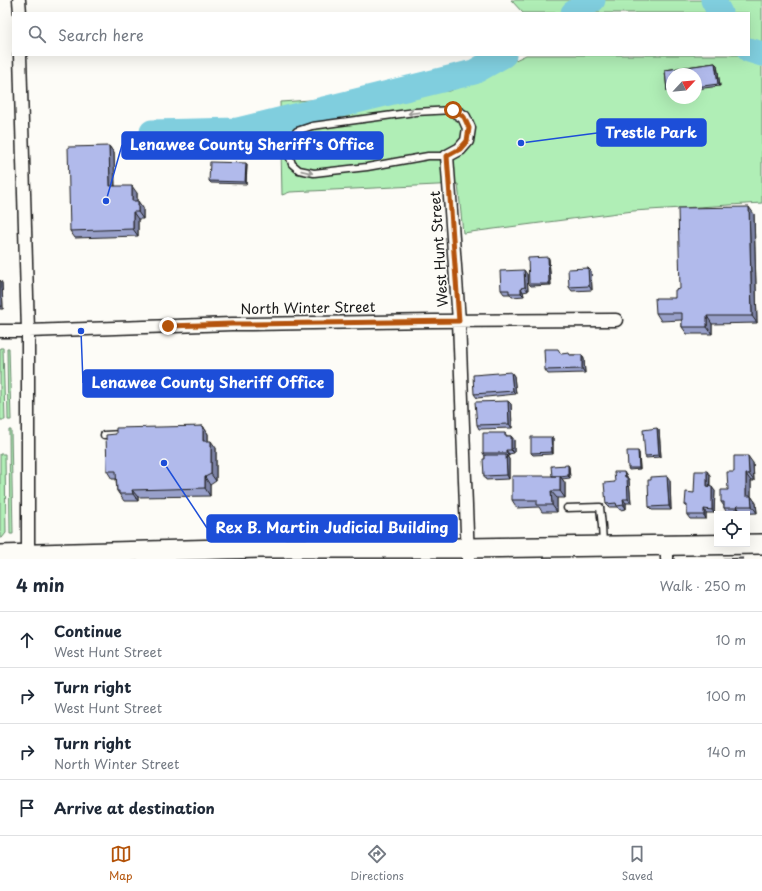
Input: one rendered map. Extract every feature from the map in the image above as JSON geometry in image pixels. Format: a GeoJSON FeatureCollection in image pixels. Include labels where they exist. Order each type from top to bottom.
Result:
{"type":"FeatureCollection","features":[{"type":"Feature","properties":{"kind":"main road"},"geometry":{"type":"LineString","coordinates":[[0,555],[468,553],[603,546],[667,552],[762,544]]}},
{"type":"Feature","properties":{"kind":"street"},"geometry":{"type":"LineString","coordinates":[[20,0],[20,12]]}},
{"type":"Feature","properties":{"kind":"street"},"geometry":{"type":"LineString","coordinates":[[20,56],[28,331],[28,556]]}},
{"type":"Feature","properties":{"kind":"street"},"geometry":{"type":"LineString","coordinates":[[447,156],[460,149],[467,141],[469,128],[464,117],[453,110]]}},
{"type":"Feature","properties":{"kind":"street","name":"West Hunt Street"},"geometry":{"type":"LineString","coordinates":[[447,156],[459,321],[468,553]]}},
{"type":"Feature","properties":{"kind":"street","name":"North Winter Street"},"geometry":{"type":"LineString","coordinates":[[0,331],[232,324],[616,320]]}},
{"type":"Feature","properties":{"kind":"lane"},"geometry":{"type":"LineString","coordinates":[[447,156],[428,156],[366,168],[314,173],[299,170],[292,164],[288,152],[290,139],[297,131],[312,126],[415,112],[453,110]]}},
{"type":"Feature","properties":{"kind":"lane"},"geometry":{"type":"LineString","coordinates":[[104,435],[126,433]]}},
{"type":"Feature","properties":{"kind":"lane"},"geometry":{"type":"LineString","coordinates":[[567,508],[600,507],[603,546]]}},
{"type":"Feature","properties":{"kind":"green space"},"geometry":{"type":"Polygon","coordinates":[[[511,0],[762,0],[762,203],[633,211],[463,233],[458,184],[290,192],[282,195],[280,102],[450,91],[524,56],[750,56],[750,12],[522,12],[511,0]]]}},
{"type":"Feature","properties":{"kind":"green space"},"geometry":{"type":"Polygon","coordinates":[[[0,348],[3,348],[5,420],[0,420],[0,348]]]}},
{"type":"Feature","properties":{"kind":"green space"},"geometry":{"type":"Polygon","coordinates":[[[7,348],[9,348],[11,420],[8,420],[7,348]]]}},
{"type":"Feature","properties":{"kind":"green space"},"geometry":{"type":"Polygon","coordinates":[[[9,430],[11,430],[13,534],[10,534],[9,430]]]}},
{"type":"Feature","properties":{"kind":"green space"},"geometry":{"type":"Polygon","coordinates":[[[0,454],[5,454],[6,533],[2,538],[0,538],[0,454]]]}},
{"type":"Feature","properties":{"kind":"building"},"geometry":{"type":"Polygon","coordinates":[[[715,63],[718,84],[702,86],[702,68],[679,68],[715,63]]]}},
{"type":"Feature","properties":{"kind":"building"},"geometry":{"type":"Polygon","coordinates":[[[109,146],[110,186],[132,186],[132,201],[138,201],[138,212],[133,212],[133,229],[70,231],[68,147],[109,146]]]}},
{"type":"Feature","properties":{"kind":"building"},"geometry":{"type":"Polygon","coordinates":[[[210,162],[246,163],[245,182],[209,181],[210,162]]]}},
{"type":"Feature","properties":{"kind":"building"},"geometry":{"type":"Polygon","coordinates":[[[749,207],[752,316],[707,316],[707,327],[682,327],[682,313],[656,313],[655,298],[675,298],[675,290],[680,289],[678,208],[749,207]]]}},
{"type":"Feature","properties":{"kind":"building"},"geometry":{"type":"Polygon","coordinates":[[[548,257],[549,284],[529,284],[528,258],[548,257]]]}},
{"type":"Feature","properties":{"kind":"building"},"geometry":{"type":"Polygon","coordinates":[[[588,268],[589,286],[569,287],[568,269],[588,268]]]}},
{"type":"Feature","properties":{"kind":"building"},"geometry":{"type":"Polygon","coordinates":[[[524,270],[525,287],[521,288],[521,293],[509,293],[509,290],[501,290],[500,271],[524,270]]]}},
{"type":"Feature","properties":{"kind":"building"},"geometry":{"type":"Polygon","coordinates":[[[544,349],[558,349],[561,354],[569,353],[570,355],[582,355],[582,369],[545,370],[544,349]]]}},
{"type":"Feature","properties":{"kind":"building"},"geometry":{"type":"Polygon","coordinates":[[[511,372],[513,391],[474,394],[473,375],[511,372]]]}},
{"type":"Feature","properties":{"kind":"building"},"geometry":{"type":"Polygon","coordinates":[[[508,401],[509,424],[477,425],[475,402],[508,401]]]}},
{"type":"Feature","properties":{"kind":"building"},"geometry":{"type":"Polygon","coordinates":[[[203,426],[203,441],[211,441],[211,474],[205,477],[205,488],[132,490],[133,494],[119,494],[119,491],[117,491],[116,471],[107,471],[106,435],[116,434],[116,428],[203,426]]]}},
{"type":"Feature","properties":{"kind":"building"},"geometry":{"type":"Polygon","coordinates":[[[657,428],[659,455],[645,456],[643,430],[657,428]]]}},
{"type":"Feature","properties":{"kind":"building"},"geometry":{"type":"Polygon","coordinates":[[[483,433],[505,433],[505,436],[511,436],[511,450],[506,450],[506,453],[483,453],[483,433]]]}},
{"type":"Feature","properties":{"kind":"building"},"geometry":{"type":"Polygon","coordinates":[[[531,437],[551,437],[552,452],[531,453],[531,437]]]}},
{"type":"Feature","properties":{"kind":"building"},"geometry":{"type":"Polygon","coordinates":[[[627,451],[638,451],[639,468],[628,468],[627,451]]]}},
{"type":"Feature","properties":{"kind":"building"},"geometry":{"type":"Polygon","coordinates":[[[485,455],[506,455],[507,475],[484,476],[483,459],[485,459],[485,455]]]}},
{"type":"Feature","properties":{"kind":"building"},"geometry":{"type":"Polygon","coordinates":[[[734,456],[748,456],[749,474],[746,474],[746,496],[751,496],[752,506],[724,508],[724,502],[721,502],[721,490],[728,490],[727,472],[734,472],[734,456]]]}},
{"type":"Feature","properties":{"kind":"building"},"geometry":{"type":"Polygon","coordinates":[[[568,465],[568,476],[552,476],[551,466],[568,465]]]}},
{"type":"Feature","properties":{"kind":"building"},"geometry":{"type":"Polygon","coordinates":[[[695,471],[707,471],[707,486],[712,487],[712,510],[704,509],[704,515],[687,515],[687,505],[685,505],[686,492],[694,493],[695,471]]]}},
{"type":"Feature","properties":{"kind":"building"},"geometry":{"type":"Polygon","coordinates":[[[614,472],[624,472],[625,477],[627,477],[628,499],[623,499],[624,505],[617,506],[616,503],[606,504],[604,483],[615,482],[614,472]]]}},
{"type":"Feature","properties":{"kind":"building"},"geometry":{"type":"Polygon","coordinates":[[[512,476],[560,476],[560,491],[551,491],[552,505],[537,505],[537,500],[512,500],[512,476]]]}},
{"type":"Feature","properties":{"kind":"building"},"geometry":{"type":"Polygon","coordinates":[[[667,476],[669,506],[649,507],[648,480],[651,480],[651,477],[667,476]]]}},
{"type":"Feature","properties":{"kind":"waterway"},"geometry":{"type":"LineString","coordinates":[[575,12],[593,0]]}},
{"type":"Feature","properties":{"kind":"waterway"},"geometry":{"type":"LineString","coordinates":[[713,0],[719,12]]}},
{"type":"Feature","properties":{"kind":"waterway"},"geometry":{"type":"LineString","coordinates":[[750,50],[762,54]]}},
{"type":"Feature","properties":{"kind":"waterway"},"geometry":{"type":"LineString","coordinates":[[152,132],[238,130],[474,72],[502,56]]}},
{"type":"Feature","properties":{"kind":"place","name":"Trestle Park"},"geometry":{"type":"Point","coordinates":[521,143]}},
{"type":"Feature","properties":{"kind":"place","name":"Lenawee County Sheriff's Office"},"geometry":{"type":"Point","coordinates":[106,201]}},
{"type":"Feature","properties":{"kind":"place","name":"Lenawee County Sheriff Office"},"geometry":{"type":"Point","coordinates":[81,331]}},
{"type":"Feature","properties":{"kind":"place","name":"Rex B. Martin Judicial Building"},"geometry":{"type":"Point","coordinates":[164,463]}},
{"type":"Feature","properties":{"kind":"route"},"geometry":{"type":"LineString","coordinates":[[168,326],[459,321],[447,156],[460,149],[467,141],[469,128],[464,117],[453,110]]}}]}
